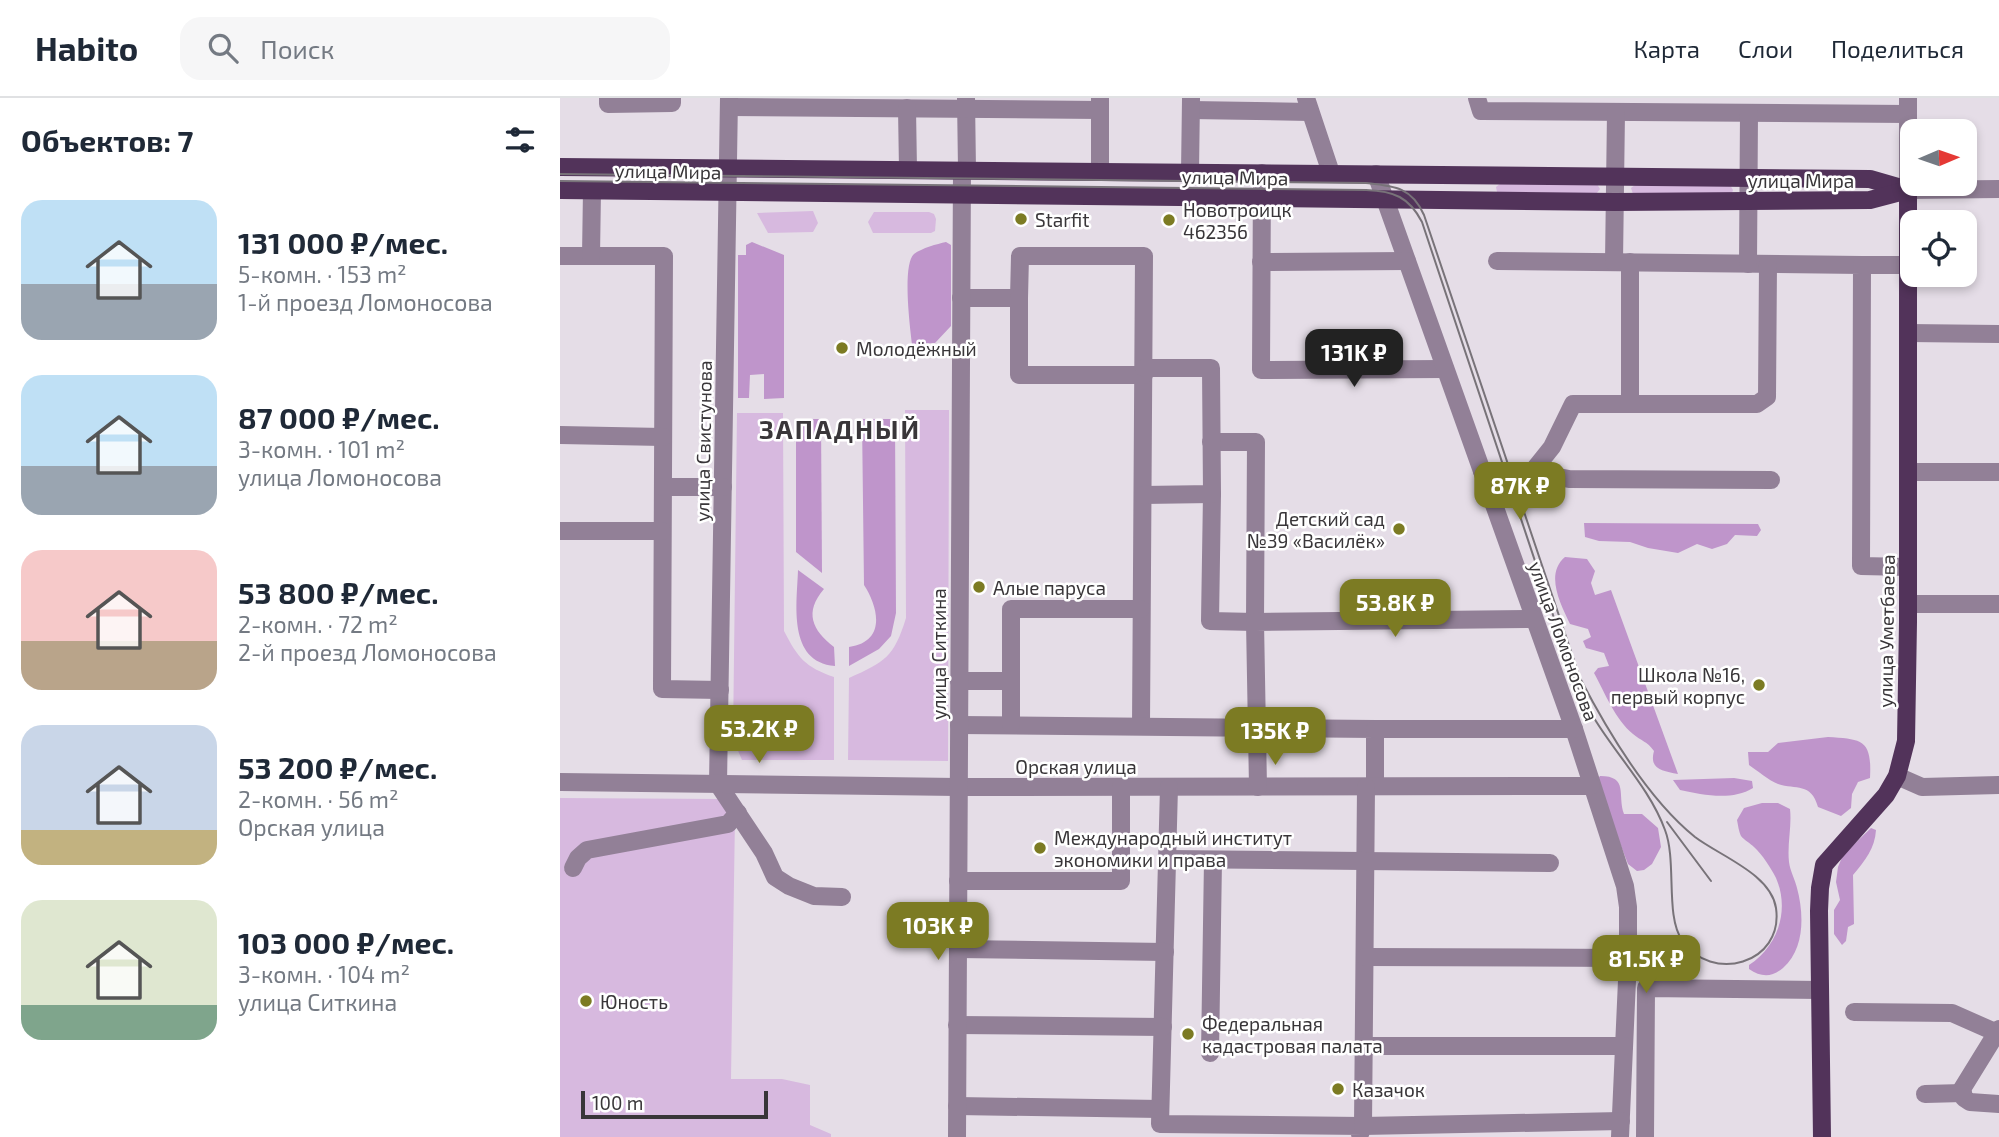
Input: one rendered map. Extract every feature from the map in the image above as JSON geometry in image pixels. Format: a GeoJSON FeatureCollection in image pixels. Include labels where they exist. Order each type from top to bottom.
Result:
{"type":"FeatureCollection","features":[{"type":"Feature","properties":{"kind":"main road","name":"улица Мира"},"geometry":{"type":"LineString","coordinates":[[560,167],[1870,179],[1900,188]]}},
{"type":"Feature","properties":{"kind":"main road","name":"улица Мира"},"geometry":{"type":"LineString","coordinates":[[560,190],[1615,202],[1870,200],[1900,192]]}},
{"type":"Feature","properties":{"kind":"main road","name":"улица Уметбаева"},"geometry":{"type":"LineString","coordinates":[[1822,1137],[1820,888],[1824,865],[1886,795],[1897,776],[1906,741],[1908,287]]}},
{"type":"Feature","properties":{"kind":"street"},"geometry":{"type":"LineString","coordinates":[[608,98],[608,104],[672,103],[672,98]]}},
{"type":"Feature","properties":{"kind":"street"},"geometry":{"type":"LineString","coordinates":[[1477,98],[1481,111],[1527,105],[1616,112],[1669,105],[1749,113],[1908,106]]}},
{"type":"Feature","properties":{"kind":"street"},"geometry":{"type":"LineString","coordinates":[[729,102],[907,108],[966,104],[1100,104],[1100,172]]}},
{"type":"Feature","properties":{"kind":"street","name":"улица Свистунова"},"geometry":{"type":"LineString","coordinates":[[718,784],[729,102]]}},
{"type":"Feature","properties":{"kind":"street","name":"улица Ситкина"},"geometry":{"type":"LineString","coordinates":[[957,1137],[961,195],[966,104]]}},
{"type":"Feature","properties":{"kind":"street"},"geometry":{"type":"LineString","coordinates":[[1190,172],[1191,104],[1218,104],[1308,105],[1331,173]]}},
{"type":"Feature","properties":{"kind":"street"},"geometry":{"type":"LineString","coordinates":[[907,108],[908,170]]}},
{"type":"Feature","properties":{"kind":"street"},"geometry":{"type":"LineString","coordinates":[[1616,112],[1615,202],[1622,262],[1630,404]]}},
{"type":"Feature","properties":{"kind":"street"},"geometry":{"type":"LineString","coordinates":[[1748,264],[1749,113]]}},
{"type":"Feature","properties":{"kind":"street"},"geometry":{"type":"LineString","coordinates":[[1262,173],[1261,370],[1446,369]]}},
{"type":"Feature","properties":{"kind":"street","name":"улица Ломоносова"},"geometry":{"type":"LineString","coordinates":[[1376,174],[1574,729],[1625,886],[1628,907],[1628,958],[1620,1129]]}},
{"type":"Feature","properties":{"kind":"street","name":"улица Мира"},"geometry":{"type":"LineString","coordinates":[[1978,189],[1999,189]]}},
{"type":"Feature","properties":{"kind":"street"},"geometry":{"type":"LineString","coordinates":[[591,256],[592,191]]}},
{"type":"Feature","properties":{"kind":"street"},"geometry":{"type":"LineString","coordinates":[[560,256],[664,256],[662,689],[720,690]]}},
{"type":"Feature","properties":{"kind":"street"},"geometry":{"type":"LineString","coordinates":[[1141,726],[1141,609],[1143,495],[1144,372],[1144,256],[1020,256],[1019,375],[1144,372],[1211,368],[1210,621],[1534,619]]}},
{"type":"Feature","properties":{"kind":"street"},"geometry":{"type":"LineString","coordinates":[[1261,262],[1407,261]]}},
{"type":"Feature","properties":{"kind":"street"},"geometry":{"type":"LineString","coordinates":[[1497,261],[1900,265]]}},
{"type":"Feature","properties":{"kind":"street"},"geometry":{"type":"LineString","coordinates":[[1532,472],[1552,447],[1573,404],[1757,404],[1767,397],[1768,264]]}},
{"type":"Feature","properties":{"kind":"street"},"geometry":{"type":"LineString","coordinates":[[1862,265],[1861,566],[1908,567]]}},
{"type":"Feature","properties":{"kind":"street"},"geometry":{"type":"LineString","coordinates":[[961,298],[1020,298]]}},
{"type":"Feature","properties":{"kind":"street"},"geometry":{"type":"LineString","coordinates":[[1908,333],[1999,334]]}},
{"type":"Feature","properties":{"kind":"street"},"geometry":{"type":"LineString","coordinates":[[560,435],[663,437]]}},
{"type":"Feature","properties":{"kind":"street"},"geometry":{"type":"LineString","coordinates":[[1211,442],[1256,442],[1258,787]]}},
{"type":"Feature","properties":{"kind":"street"},"geometry":{"type":"LineString","coordinates":[[1482,471],[1511,475],[1532,472],[1569,478],[1772,480]]}},
{"type":"Feature","properties":{"kind":"street"},"geometry":{"type":"LineString","coordinates":[[1908,472],[1999,472]]}},
{"type":"Feature","properties":{"kind":"street"},"geometry":{"type":"LineString","coordinates":[[663,487],[723,487]]}},
{"type":"Feature","properties":{"kind":"street"},"geometry":{"type":"LineString","coordinates":[[1143,495],[1212,494]]}},
{"type":"Feature","properties":{"kind":"street"},"geometry":{"type":"LineString","coordinates":[[560,531],[663,531]]}},
{"type":"Feature","properties":{"kind":"street"},"geometry":{"type":"LineString","coordinates":[[1908,604],[1999,604]]}},
{"type":"Feature","properties":{"kind":"street"},"geometry":{"type":"LineString","coordinates":[[1011,725],[1011,609],[1141,609]]}},
{"type":"Feature","properties":{"kind":"street"},"geometry":{"type":"LineString","coordinates":[[959,681],[1011,681]]}},
{"type":"Feature","properties":{"kind":"street"},"geometry":{"type":"LineString","coordinates":[[959,724],[1574,729]]}},
{"type":"Feature","properties":{"kind":"street"},"geometry":{"type":"LineString","coordinates":[[1361,1131],[1366,861],[1374,729]]}},
{"type":"Feature","properties":{"kind":"street"},"geometry":{"type":"LineString","coordinates":[[1897,776],[1922,787],[1999,785]]}},
{"type":"Feature","properties":{"kind":"street","name":"Орская улица"},"geometry":{"type":"LineString","coordinates":[[560,782],[958,787],[1591,786]]}},
{"type":"Feature","properties":{"kind":"street"},"geometry":{"type":"LineString","coordinates":[[718,784],[764,853],[775,877],[814,896],[842,897]]}},
{"type":"Feature","properties":{"kind":"street"},"geometry":{"type":"LineString","coordinates":[[958,881],[1121,881],[1121,787]]}},
{"type":"Feature","properties":{"kind":"street"},"geometry":{"type":"LineString","coordinates":[[1169,787],[1160,1124],[1361,1131],[1620,1129]]}},
{"type":"Feature","properties":{"kind":"street"},"geometry":{"type":"LineString","coordinates":[[573,868],[578,858],[587,850],[700,827],[728,824],[738,813]]}},
{"type":"Feature","properties":{"kind":"street"},"geometry":{"type":"LineString","coordinates":[[1167,859],[1550,863]]}},
{"type":"Feature","properties":{"kind":"street"},"geometry":{"type":"LineString","coordinates":[[1210,1054],[1213,860]]}},
{"type":"Feature","properties":{"kind":"street"},"geometry":{"type":"LineString","coordinates":[[958,949],[1164,952]]}},
{"type":"Feature","properties":{"kind":"street"},"geometry":{"type":"LineString","coordinates":[[1365,957],[1628,958]]}},
{"type":"Feature","properties":{"kind":"street"},"geometry":{"type":"LineString","coordinates":[[1645,1137],[1646,988],[1820,990]]}},
{"type":"Feature","properties":{"kind":"street"},"geometry":{"type":"LineString","coordinates":[[1854,1012],[1952,1013],[1997,1030],[1962,1089],[1964,1098],[1970,1102],[1999,1104]]}},
{"type":"Feature","properties":{"kind":"street"},"geometry":{"type":"LineString","coordinates":[[957,1025],[1163,1027]]}},
{"type":"Feature","properties":{"kind":"street"},"geometry":{"type":"LineString","coordinates":[[1364,1046],[1624,1045]]}},
{"type":"Feature","properties":{"kind":"street"},"geometry":{"type":"LineString","coordinates":[[1925,1094],[1963,1093]]}},
{"type":"Feature","properties":{"kind":"street"},"geometry":{"type":"LineString","coordinates":[[957,1106],[1160,1109]]}},
{"type":"Feature","properties":{"kind":"shaded area"},"geometry":{"type":"Polygon","coordinates":[[[1501,183],[1597,184],[1600,189],[1596,194],[1497,192],[1496,187],[1501,183]]]}},
{"type":"Feature","properties":{"kind":"shaded area"},"geometry":{"type":"Polygon","coordinates":[[[1635,185],[1730,185],[1733,190],[1732,193],[1633,194],[1631,188],[1635,185]]]}},
{"type":"Feature","properties":{"kind":"shaded area"},"geometry":{"type":"Polygon","coordinates":[[[813,211],[818,223],[813,232],[768,233],[757,213],[813,211]]]}},
{"type":"Feature","properties":{"kind":"shaded area"},"geometry":{"type":"Polygon","coordinates":[[[874,212],[929,212],[934,214],[936,219],[935,231],[873,233],[868,222],[874,212]]]}},
{"type":"Feature","properties":{"kind":"shaded area"},"geometry":{"type":"Polygon","coordinates":[[[752,242],[784,255],[784,398],[764,399],[764,374],[750,375],[749,398],[738,398],[738,255],[746,255],[746,245],[752,242]]]}},
{"type":"Feature","properties":{"kind":"shaded area"},"geometry":{"type":"Polygon","coordinates":[[[946,242],[951,245],[951,326],[935,343],[912,344],[908,297],[910,260],[921,250],[946,242]]]}},
{"type":"Feature","properties":{"kind":"shaded area"},"geometry":{"type":"Polygon","coordinates":[[[905,410],[949,410],[948,761],[848,760],[849,678],[886,657],[897,642],[906,618],[905,410]]]}},
{"type":"Feature","properties":{"kind":"shaded area"},"geometry":{"type":"Polygon","coordinates":[[[737,413],[783,413],[784,631],[803,660],[834,677],[834,760],[742,760],[733,739],[737,413]]]}},
{"type":"Feature","properties":{"kind":"shaded area"},"geometry":{"type":"Polygon","coordinates":[[[796,419],[821,419],[822,573],[796,552],[796,419]]]}},
{"type":"Feature","properties":{"kind":"shaded area"},"geometry":{"type":"Polygon","coordinates":[[[862,419],[895,419],[896,613],[891,636],[879,649],[849,666],[849,647],[861,644],[869,638],[876,623],[876,613],[864,585],[862,419]]]}},
{"type":"Feature","properties":{"kind":"shaded area"},"geometry":{"type":"Polygon","coordinates":[[[1584,523],[1758,524],[1761,530],[1757,536],[1735,535],[1727,544],[1712,549],[1697,544],[1678,553],[1630,542],[1599,541],[1585,537],[1584,523]]]}},
{"type":"Feature","properties":{"kind":"shaded area"},"geometry":{"type":"Polygon","coordinates":[[[1565,557],[1587,559],[1595,571],[1591,583],[1595,595],[1611,590],[1678,774],[1662,770],[1655,765],[1654,751],[1627,728],[1606,697],[1594,673],[1598,668],[1609,666],[1604,653],[1586,648],[1583,641],[1591,637],[1588,629],[1570,624],[1556,589],[1556,572],[1565,557]]]}},
{"type":"Feature","properties":{"kind":"shaded area"},"geometry":{"type":"Polygon","coordinates":[[[798,570],[824,589],[814,605],[813,620],[820,634],[834,647],[835,666],[820,662],[809,654],[802,643],[797,614],[798,570]]]}},
{"type":"Feature","properties":{"kind":"shaded area"},"geometry":{"type":"Polygon","coordinates":[[[1828,737],[1857,741],[1867,749],[1869,756],[1870,778],[1858,782],[1852,794],[1851,808],[1841,816],[1818,807],[1807,790],[1778,784],[1749,765],[1748,752],[1768,752],[1778,743],[1828,737]]]}},
{"type":"Feature","properties":{"kind":"shaded area"},"geometry":{"type":"Polygon","coordinates":[[[1600,776],[1615,779],[1618,783],[1624,814],[1642,814],[1658,828],[1661,847],[1652,864],[1644,870],[1637,871],[1628,864],[1596,781],[1600,776]]]}},
{"type":"Feature","properties":{"kind":"shaded area"},"geometry":{"type":"Polygon","coordinates":[[[1734,778],[1752,781],[1753,788],[1727,796],[1708,795],[1680,790],[1673,780],[1734,778]]]}},
{"type":"Feature","properties":{"kind":"shaded area"},"geometry":{"type":"Polygon","coordinates":[[[560,798],[721,799],[735,816],[731,1079],[782,1079],[810,1085],[810,1125],[831,1134],[831,1137],[560,1137],[560,798]]]}},
{"type":"Feature","properties":{"kind":"shaded area"},"geometry":{"type":"Polygon","coordinates":[[[1762,803],[1778,803],[1790,809],[1789,862],[1799,898],[1801,920],[1799,941],[1790,960],[1779,971],[1766,975],[1753,972],[1749,965],[1767,948],[1779,926],[1782,902],[1780,890],[1763,857],[1741,836],[1737,820],[1744,808],[1762,803]]]}},
{"type":"Feature","properties":{"kind":"shaded area"},"geometry":{"type":"Polygon","coordinates":[[[1871,828],[1876,830],[1874,843],[1853,875],[1854,924],[1848,927],[1846,941],[1842,945],[1834,934],[1834,910],[1840,900],[1836,882],[1838,867],[1843,855],[1871,828]]]}},
{"type":"Feature","properties":{"kind":"tram line"},"geometry":{"type":"LineString","coordinates":[[560,174],[1366,183],[1393,187],[1408,193],[1424,215],[1580,678],[1630,763],[1661,804],[1695,837],[1743,867],[1765,885],[1776,908],[1775,927],[1769,943],[1743,962],[1727,964],[1710,961],[1695,954],[1677,930],[1665,830],[1651,801],[1594,718],[1575,681],[1422,222],[1412,207],[1400,197],[1366,190],[560,181]]}},
{"type":"Feature","properties":{"kind":"tram line"},"geometry":{"type":"LineString","coordinates":[[1667,822],[1711,881]]}},
{"type":"Feature","properties":{"kind":"place","name":"Starfit"},"geometry":{"type":"Point","coordinates":[1021,219]}},
{"type":"Feature","properties":{"kind":"place","name":"Новотроицк 462356"},"geometry":{"type":"Point","coordinates":[1169,220]}},
{"type":"Feature","properties":{"kind":"place","name":"Молодёжный"},"geometry":{"type":"Point","coordinates":[842,348]}},
{"type":"Feature","properties":{"kind":"place","name":"Детский сад №39 «Василёк»"},"geometry":{"type":"Point","coordinates":[1399,529]}},
{"type":"Feature","properties":{"kind":"place","name":"Алые паруса"},"geometry":{"type":"Point","coordinates":[979,587]}},
{"type":"Feature","properties":{"kind":"place","name":"Школа №16, первый корпус"},"geometry":{"type":"Point","coordinates":[1759,685]}},
{"type":"Feature","properties":{"kind":"place","name":"Международный институт экономики и права"},"geometry":{"type":"Point","coordinates":[1040,848]}},
{"type":"Feature","properties":{"kind":"place","name":"Юность"},"geometry":{"type":"Point","coordinates":[586,1001]}},
{"type":"Feature","properties":{"kind":"place","name":"Федеральная кадастровая палата"},"geometry":{"type":"Point","coordinates":[1188,1034]}},
{"type":"Feature","properties":{"kind":"place","name":"Казачок"},"geometry":{"type":"Point","coordinates":[1338,1089]}},
{"type":"Feature","properties":{"kind":"district","name":"ЗАПАДНЫЙ"},"geometry":{"type":"Point","coordinates":[840,428]}}]}
